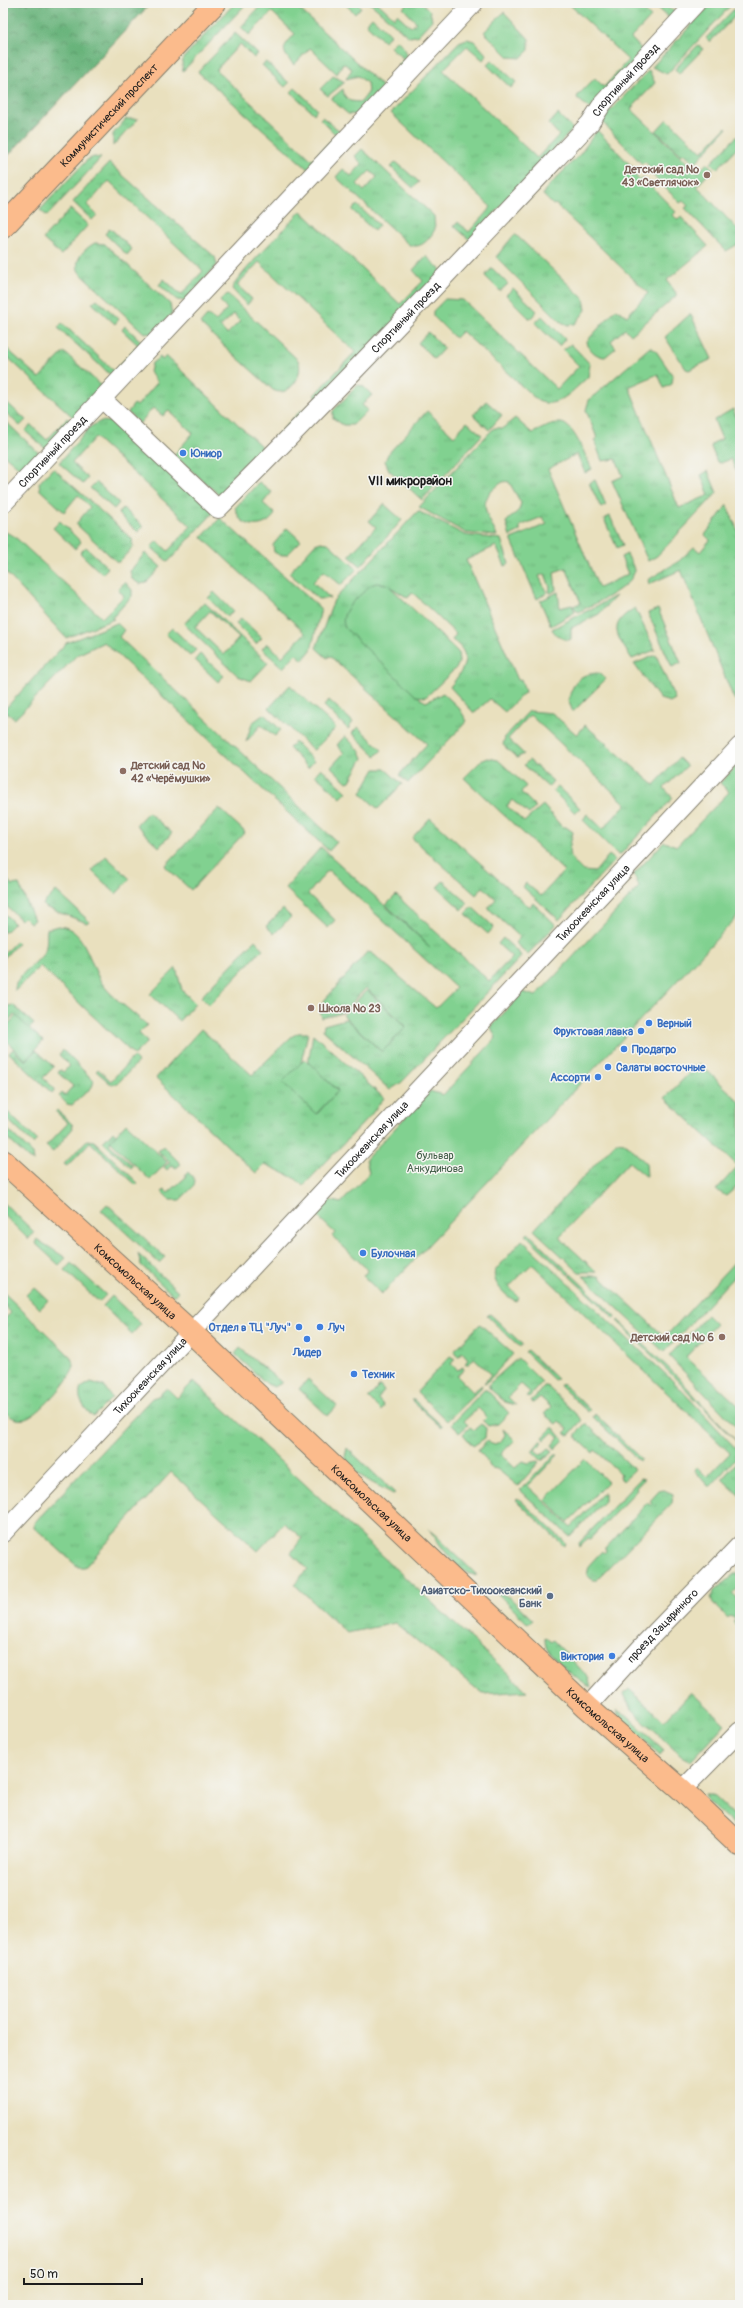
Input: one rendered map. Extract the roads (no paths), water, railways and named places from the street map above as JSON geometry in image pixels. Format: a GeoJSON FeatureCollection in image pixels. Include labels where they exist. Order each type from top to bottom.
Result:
{"type":"FeatureCollection","features":[{"type":"Feature","properties":{"kind":"main road","name":"Коммунистический проспект"},"geometry":{"type":"LineString","coordinates":[[3,227],[215,3]]}},
{"type":"Feature","properties":{"kind":"main road","name":"Комсомольская улица"},"geometry":{"type":"LineString","coordinates":[[3,1161],[191,1332],[587,1707],[682,1790],[740,1845]]}},
{"type":"Feature","properties":{"kind":"street","name":"Спортивный проезд"},"geometry":{"type":"LineString","coordinates":[[3,504],[474,3]]}},
{"type":"Feature","properties":{"kind":"street","name":"Спортивный проезд"},"geometry":{"type":"LineString","coordinates":[[102,399],[218,509],[314,414],[590,123],[603,103],[696,3]]}},
{"type":"Feature","properties":{"kind":"street","name":"Тихоокеанская улица"},"geometry":{"type":"LineString","coordinates":[[3,1533],[740,746]]}},
{"type":"Feature","properties":{"kind":"street","name":"проезд Зацаринного"},"geometry":{"type":"LineString","coordinates":[[587,1707],[646,1642],[740,1545]]}},
{"type":"Feature","properties":{"kind":"street"},"geometry":{"type":"LineString","coordinates":[[682,1790],[740,1731]]}},
{"type":"Feature","properties":{"kind":"place","name":"Детский сад № 43 «Светлячок»"},"geometry":{"type":"Point","coordinates":[707,175]}},
{"type":"Feature","properties":{"kind":"place","name":"Юниор"},"geometry":{"type":"Point","coordinates":[183,453]}},
{"type":"Feature","properties":{"kind":"place","name":"Детский сад № 42 «Черёмушки»"},"geometry":{"type":"Point","coordinates":[123,771]}},
{"type":"Feature","properties":{"kind":"place","name":"Школа № 23"},"geometry":{"type":"Point","coordinates":[311,1008]}},
{"type":"Feature","properties":{"kind":"place","name":"Верный"},"geometry":{"type":"Point","coordinates":[649,1023]}},
{"type":"Feature","properties":{"kind":"place","name":"Фруктовая лавка"},"geometry":{"type":"Point","coordinates":[641,1031]}},
{"type":"Feature","properties":{"kind":"place","name":"Продагро"},"geometry":{"type":"Point","coordinates":[624,1049]}},
{"type":"Feature","properties":{"kind":"place","name":"Салаты восточные"},"geometry":{"type":"Point","coordinates":[608,1067]}},
{"type":"Feature","properties":{"kind":"place","name":"Ассорти"},"geometry":{"type":"Point","coordinates":[598,1077]}},
{"type":"Feature","properties":{"kind":"place","name":"Булочная"},"geometry":{"type":"Point","coordinates":[363,1253]}},
{"type":"Feature","properties":{"kind":"place","name":"Отдел в ТЦ \"Луч\""},"geometry":{"type":"Point","coordinates":[299,1327]}},
{"type":"Feature","properties":{"kind":"place","name":"Луч"},"geometry":{"type":"Point","coordinates":[320,1327]}},
{"type":"Feature","properties":{"kind":"place","name":"Детский сад № 6"},"geometry":{"type":"Point","coordinates":[722,1337]}},
{"type":"Feature","properties":{"kind":"place","name":"Лидер"},"geometry":{"type":"Point","coordinates":[307,1339]}},
{"type":"Feature","properties":{"kind":"place","name":"Техник"},"geometry":{"type":"Point","coordinates":[354,1374]}},
{"type":"Feature","properties":{"kind":"place","name":"Азиатско-Тихоокеанский Банк"},"geometry":{"type":"Point","coordinates":[550,1596]}},
{"type":"Feature","properties":{"kind":"place","name":"Виктория"},"geometry":{"type":"Point","coordinates":[612,1656]}},
{"type":"Feature","properties":{"kind":"district","name":"VII микрорайон"},"geometry":{"type":"Point","coordinates":[410,481]}},
{"type":"Feature","properties":{"kind":"park label","name":"бульвар Анкудинова"},"geometry":{"type":"Point","coordinates":[435,1161]}}]}
